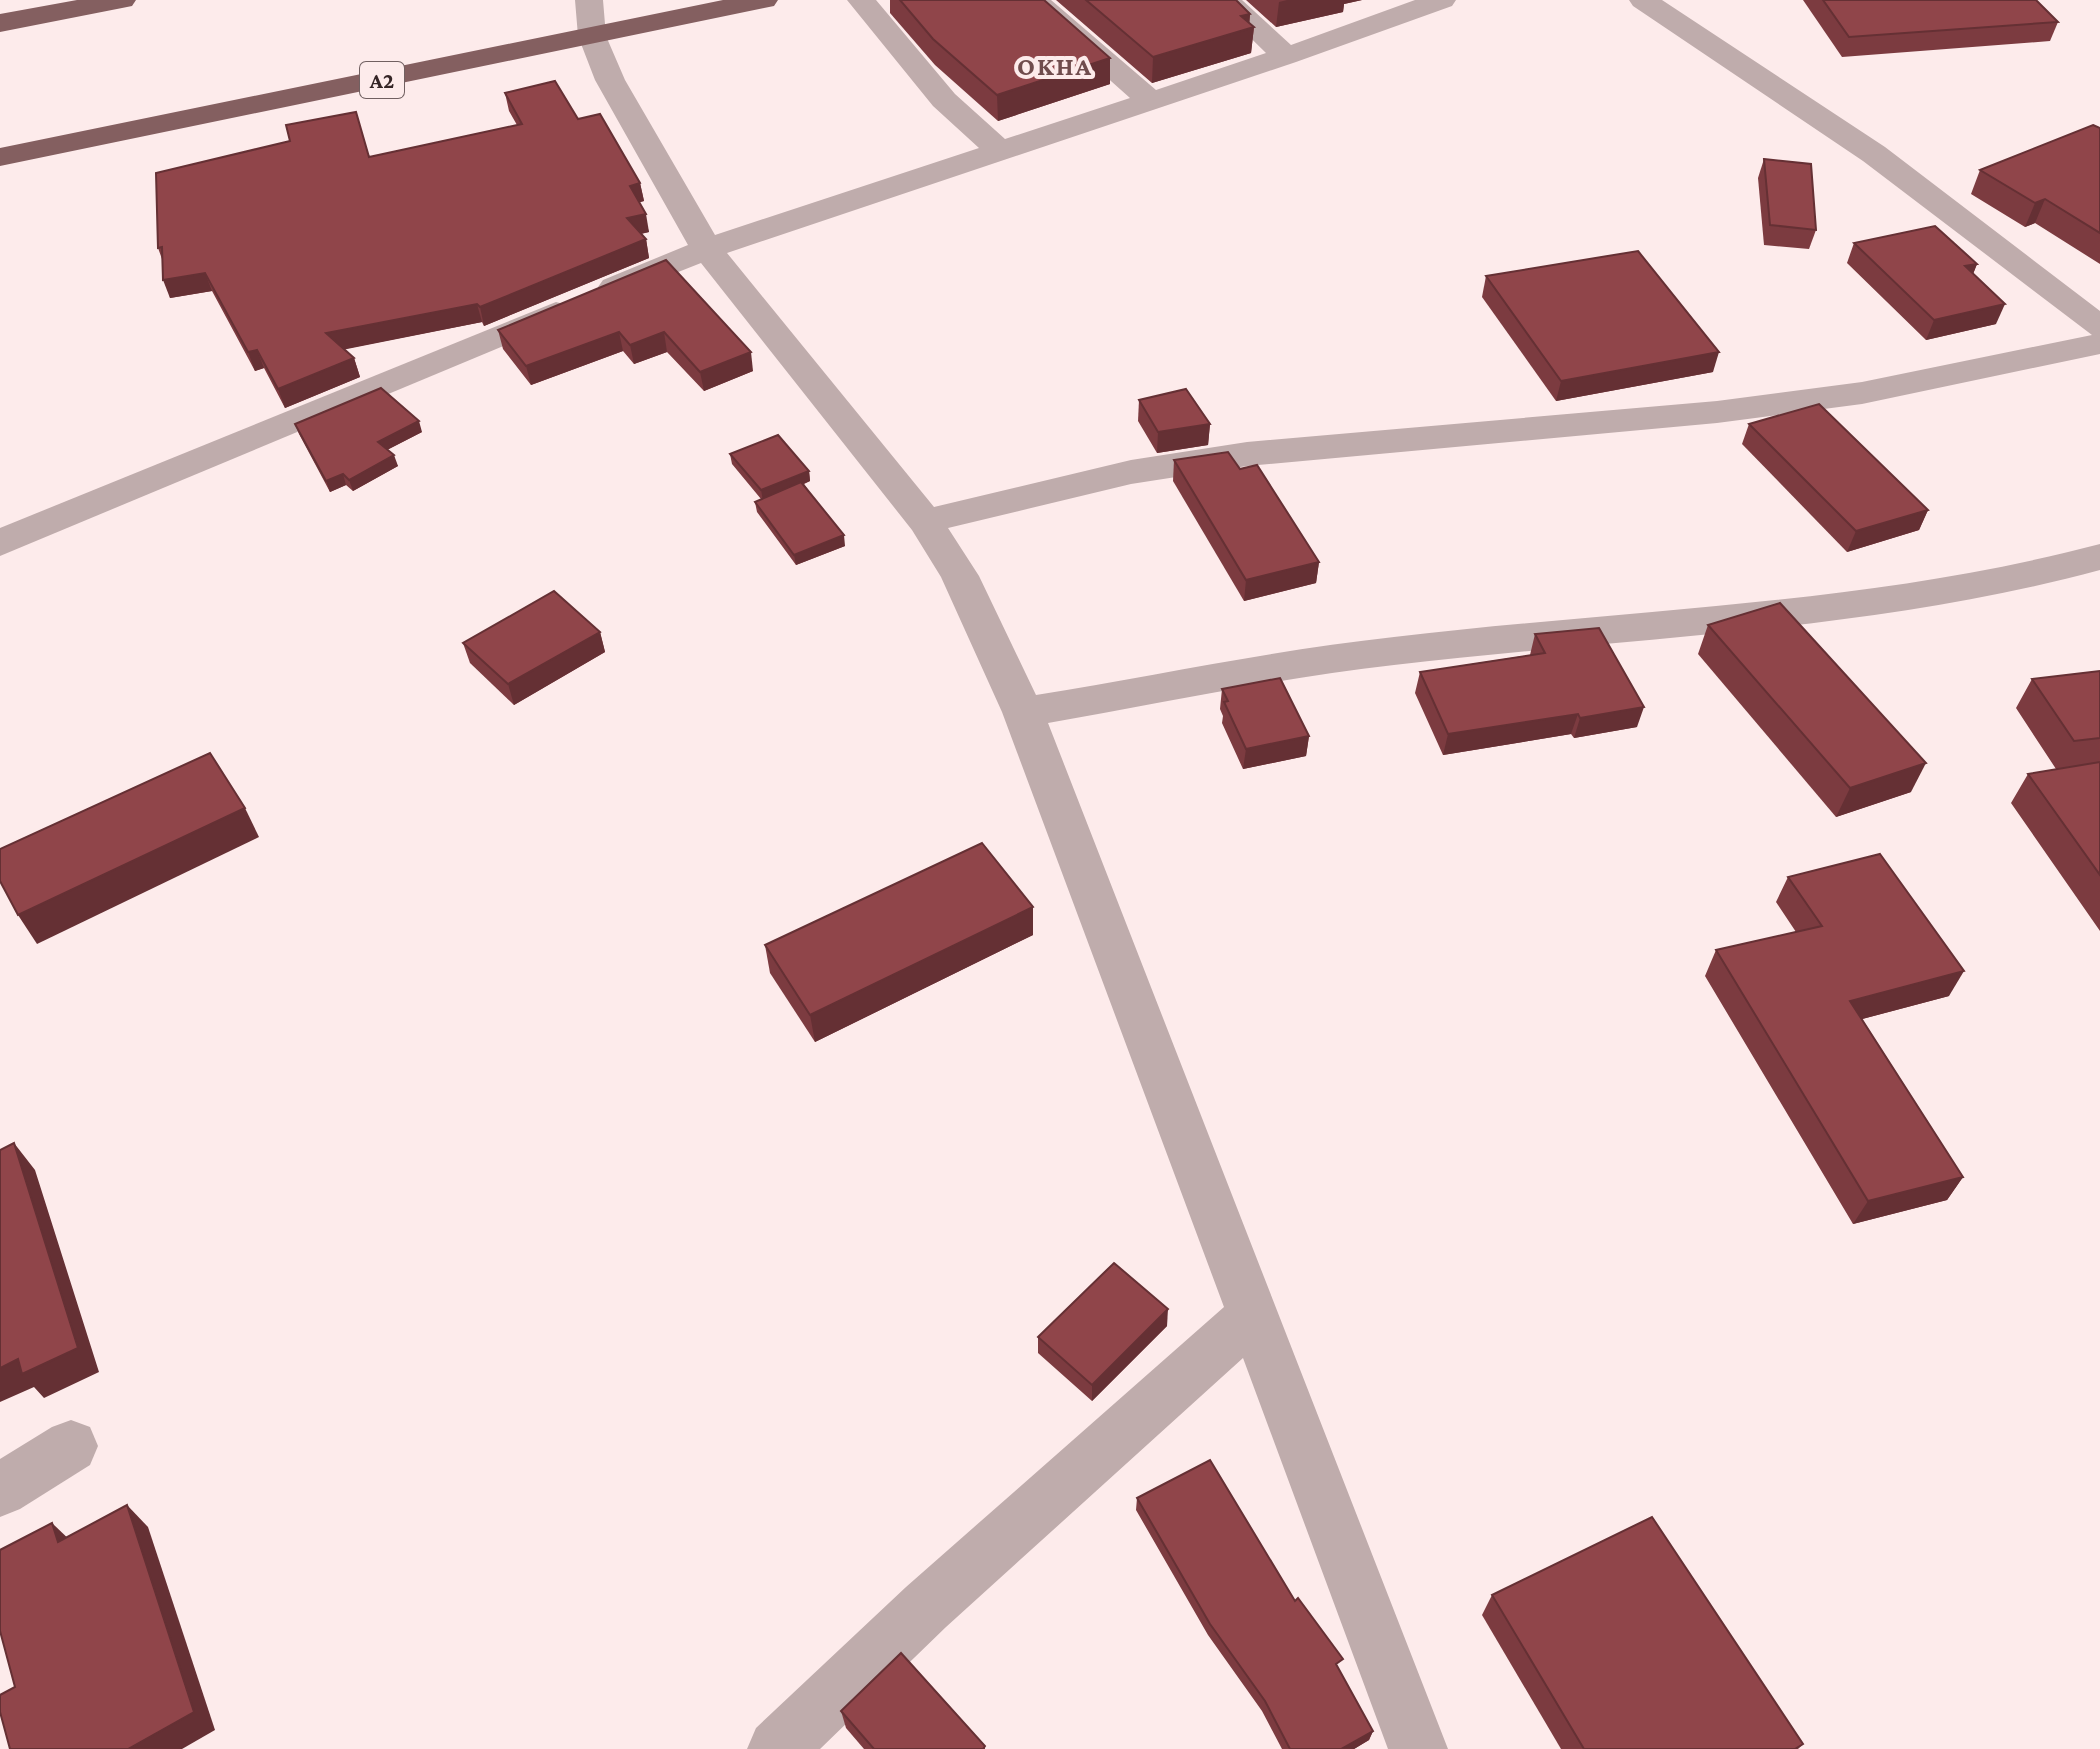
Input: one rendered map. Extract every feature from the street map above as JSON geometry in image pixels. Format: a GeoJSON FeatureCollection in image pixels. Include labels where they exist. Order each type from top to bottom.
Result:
{"type":"FeatureCollection","features":[{"type":"Feature","properties":{"kind":"highway"},"geometry":{"type":"LineString","coordinates":[[0,23],[122,0]]}},
{"type":"Feature","properties":{"kind":"highway","name":"A2"},"geometry":{"type":"LineString","coordinates":[[0,157],[591,18],[764,0]]}},
{"type":"Feature","properties":{"kind":"street"},"geometry":{"type":"LineString","coordinates":[[861,0],[944,100],[1000,151]]}},
{"type":"Feature","properties":{"kind":"street"},"geometry":{"type":"LineString","coordinates":[[1034,0],[1151,101]]}},
{"type":"Feature","properties":{"kind":"street"},"geometry":{"type":"LineString","coordinates":[[1226,0],[1286,56]]}},
{"type":"Feature","properties":{"kind":"street"},"geometry":{"type":"LineString","coordinates":[[0,543],[707,249],[1286,56],[1442,0]]}},
{"type":"Feature","properties":{"kind":"street"},"geometry":{"type":"LineString","coordinates":[[1643,0],[1874,154],[2100,327]]}},
{"type":"Feature","properties":{"kind":"street"},"geometry":{"type":"LineString","coordinates":[[591,18],[610,80],[707,249],[925,521],[960,576],[1023,712],[1418,1749]]}},
{"type":"Feature","properties":{"kind":"street"},"geometry":{"type":"LineString","coordinates":[[925,521],[1131,472],[1247,454],[1731,410],[1862,393],[2100,344]]}},
{"type":"Feature","properties":{"kind":"street"},"geometry":{"type":"LineString","coordinates":[[1023,712],[1391,651],[1873,604],[2100,557]]}},
{"type":"Feature","properties":{"kind":"street"},"geometry":{"type":"LineString","coordinates":[[777,1749],[938,1597],[1254,1314]]}},
{"type":"Feature","properties":{"kind":"street"},"geometry":{"type":"LineString","coordinates":[[0,1490],[71,1446]]}},
{"type":"Feature","properties":{"kind":"building"},"geometry":{"type":"Polygon","coordinates":[[[900,0],[1044,0],[1110,58],[997,95],[933,39],[900,0]]]}},
{"type":"Feature","properties":{"kind":"building"},"geometry":{"type":"Polygon","coordinates":[[[1086,0],[1236,0],[1250,14],[1241,16],[1254,27],[1153,57],[1086,0]]]}},
{"type":"Feature","properties":{"kind":"building"},"geometry":{"type":"Polygon","coordinates":[[[1823,0],[2036,0],[2058,22],[1849,37],[1823,0]]]}},
{"type":"Feature","properties":{"kind":"building"},"geometry":{"type":"Polygon","coordinates":[[[555,81],[578,119],[600,114],[640,183],[630,186],[646,214],[627,218],[646,239],[480,307],[477,304],[326,333],[354,358],[278,389],[257,350],[248,352],[205,273],[163,280],[162,247],[158,248],[156,173],[290,141],[286,125],[356,112],[369,157],[522,124],[505,93],[555,81]]]}},
{"type":"Feature","properties":{"kind":"building"},"geometry":{"type":"Polygon","coordinates":[[[2093,125],[2100,128],[2100,233],[2045,199],[2035,203],[1980,170],[2093,125]]]}},
{"type":"Feature","properties":{"kind":"building"},"geometry":{"type":"Polygon","coordinates":[[[1764,159],[1811,164],[1816,230],[1770,225],[1764,159]]]}},
{"type":"Feature","properties":{"kind":"building"},"geometry":{"type":"Polygon","coordinates":[[[1935,226],[1977,264],[1965,266],[2005,304],[1934,320],[1854,243],[1935,226]]]}},
{"type":"Feature","properties":{"kind":"building"},"geometry":{"type":"Polygon","coordinates":[[[1638,251],[1719,352],[1561,381],[1486,276],[1638,251]]]}},
{"type":"Feature","properties":{"kind":"building"},"geometry":{"type":"Polygon","coordinates":[[[666,260],[751,352],[700,372],[664,332],[630,345],[619,332],[526,366],[498,330],[666,260]]]}},
{"type":"Feature","properties":{"kind":"building"},"geometry":{"type":"Polygon","coordinates":[[[381,388],[419,421],[378,442],[394,455],[349,480],[343,474],[326,481],[295,424],[381,388]]]}},
{"type":"Feature","properties":{"kind":"building"},"geometry":{"type":"Polygon","coordinates":[[[1186,389],[1210,424],[1158,432],[1139,400],[1186,389]]]}},
{"type":"Feature","properties":{"kind":"building"},"geometry":{"type":"Polygon","coordinates":[[[1819,404],[1928,510],[1856,531],[1749,424],[1819,404]]]}},
{"type":"Feature","properties":{"kind":"building"},"geometry":{"type":"Polygon","coordinates":[[[778,435],[809,471],[761,490],[730,454],[778,435]]]}},
{"type":"Feature","properties":{"kind":"building"},"geometry":{"type":"Polygon","coordinates":[[[1228,452],[1240,469],[1257,465],[1319,562],[1246,580],[1174,460],[1228,452]]]}},
{"type":"Feature","properties":{"kind":"building"},"geometry":{"type":"Polygon","coordinates":[[[801,482],[844,535],[794,555],[755,502],[801,482]]]}},
{"type":"Feature","properties":{"kind":"building"},"geometry":{"type":"Polygon","coordinates":[[[554,591],[600,632],[508,684],[463,643],[554,591]]]}},
{"type":"Feature","properties":{"kind":"building"},"geometry":{"type":"Polygon","coordinates":[[[1780,603],[1926,763],[1850,788],[1708,625],[1780,603]]]}},
{"type":"Feature","properties":{"kind":"building"},"geometry":{"type":"Polygon","coordinates":[[[1599,628],[1644,707],[1448,734],[1420,672],[1545,653],[1535,634],[1599,628]]]}},
{"type":"Feature","properties":{"kind":"building"},"geometry":{"type":"Polygon","coordinates":[[[2100,671],[2100,738],[2074,741],[2032,679],[2100,671]]]}},
{"type":"Feature","properties":{"kind":"building"},"geometry":{"type":"Polygon","coordinates":[[[1280,678],[1309,736],[1246,749],[1224,702],[1228,701],[1222,689],[1280,678]]]}},
{"type":"Feature","properties":{"kind":"building"},"geometry":{"type":"Polygon","coordinates":[[[210,753],[245,808],[18,915],[0,881],[0,849],[210,753]]]}},
{"type":"Feature","properties":{"kind":"building"},"geometry":{"type":"Polygon","coordinates":[[[2100,762],[2100,875],[2028,774],[2100,762]]]}},
{"type":"Feature","properties":{"kind":"building"},"geometry":{"type":"Polygon","coordinates":[[[982,843],[1033,907],[810,1015],[765,945],[982,843]]]}},
{"type":"Feature","properties":{"kind":"building"},"geometry":{"type":"Polygon","coordinates":[[[1880,854],[1964,971],[1850,1001],[1963,1177],[1868,1201],[1716,950],[1822,926],[1788,877],[1880,854]]]}},
{"type":"Feature","properties":{"kind":"building"},"geometry":{"type":"Polygon","coordinates":[[[14,1143],[78,1348],[22,1374],[18,1359],[0,1368],[0,1150],[14,1143]]]}},
{"type":"Feature","properties":{"kind":"building"},"geometry":{"type":"Polygon","coordinates":[[[1114,1263],[1168,1309],[1092,1385],[1038,1337],[1114,1263]]]}},
{"type":"Feature","properties":{"kind":"building"},"geometry":{"type":"Polygon","coordinates":[[[1210,1460],[1295,1601],[1298,1598],[1343,1659],[1336,1664],[1373,1731],[1341,1749],[1290,1749],[1265,1701],[1210,1624],[1137,1498],[1210,1460]]]}},
{"type":"Feature","properties":{"kind":"building"},"geometry":{"type":"Polygon","coordinates":[[[127,1505],[194,1712],[128,1749],[10,1749],[0,1712],[0,1695],[15,1687],[0,1631],[0,1550],[52,1523],[58,1542],[127,1505]]]}},
{"type":"Feature","properties":{"kind":"building"},"geometry":{"type":"Polygon","coordinates":[[[1652,1517],[1803,1744],[1795,1749],[1584,1749],[1492,1595],[1652,1517]]]}},
{"type":"Feature","properties":{"kind":"building"},"geometry":{"type":"Polygon","coordinates":[[[901,1653],[985,1746],[983,1749],[874,1749],[841,1711],[901,1653]]]}},
{"type":"Feature","properties":{"kind":"district","name":"OKHA"},"geometry":{"type":"Point","coordinates":[1055,66]}}]}
